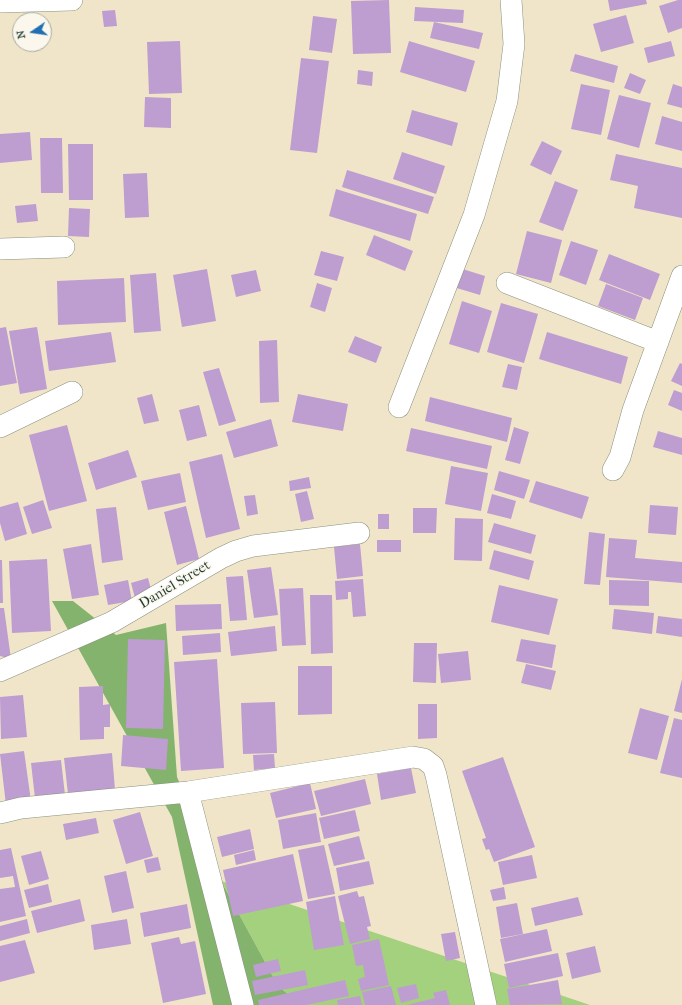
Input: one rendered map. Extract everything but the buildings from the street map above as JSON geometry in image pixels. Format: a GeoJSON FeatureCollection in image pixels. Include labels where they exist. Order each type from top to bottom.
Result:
{"type":"FeatureCollection","features":[{"type":"Feature","properties":{"kind":"street"},"geometry":{"type":"LineString","coordinates":[[0,2],[72,0]]}},
{"type":"Feature","properties":{"kind":"street"},"geometry":{"type":"LineString","coordinates":[[400,407],[474,215],[507,101],[514,44],[511,0]]}},
{"type":"Feature","properties":{"kind":"street"},"geometry":{"type":"LineString","coordinates":[[0,249],[64,247]]}},
{"type":"Feature","properties":{"kind":"street"},"geometry":{"type":"LineString","coordinates":[[613,470],[620,457],[633,410],[682,276]]}},
{"type":"Feature","properties":{"kind":"street"},"geometry":{"type":"LineString","coordinates":[[506,283],[658,342]]}},
{"type":"Feature","properties":{"kind":"street"},"geometry":{"type":"LineString","coordinates":[[0,427],[72,392]]}},
{"type":"Feature","properties":{"kind":"street","name":"Daniel Street"},"geometry":{"type":"LineString","coordinates":[[0,671],[112,622],[221,558],[236,551],[253,546],[359,533]]}},
{"type":"Feature","properties":{"kind":"street"},"geometry":{"type":"LineString","coordinates":[[0,813],[20,808],[188,792],[413,757],[424,759],[433,766],[436,775],[486,1005]]}},
{"type":"Feature","properties":{"kind":"street"},"geometry":{"type":"LineString","coordinates":[[188,792],[243,1005]]}},
{"type":"Feature","properties":{"kind":"green space"},"geometry":{"type":"Polygon","coordinates":[[[52,601],[73,601],[116,635],[166,623],[177,777],[221,881],[278,986],[301,1005],[213,1005],[172,817],[52,601]]]}},
{"type":"Feature","properties":{"kind":"green space"},"geometry":{"type":"Polygon","coordinates":[[[221,881],[590,1005],[301,1005],[278,986],[221,881]]]}}]}
